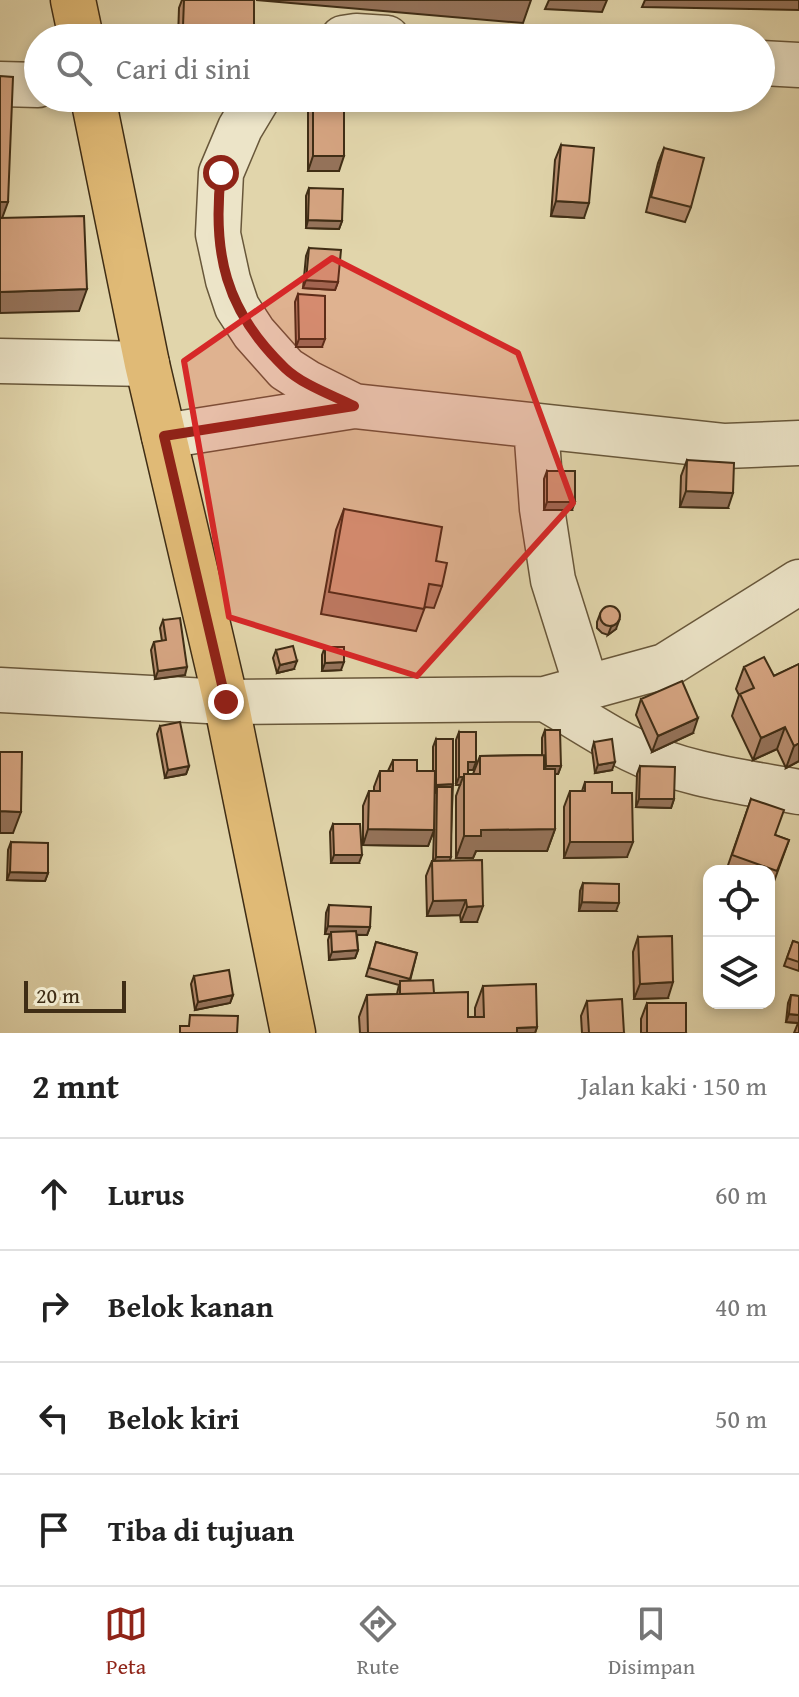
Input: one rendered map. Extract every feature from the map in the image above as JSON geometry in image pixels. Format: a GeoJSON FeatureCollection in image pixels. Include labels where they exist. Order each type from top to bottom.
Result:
{"type":"FeatureCollection","features":[{"type":"Feature","properties":{"kind":"main road"},"geometry":{"type":"LineString","coordinates":[[73,0],[78,24]]}},
{"type":"Feature","properties":{"kind":"main road"},"geometry":{"type":"LineString","coordinates":[[96,112],[147,364],[226,702],[293,1033]]}},
{"type":"Feature","properties":{"kind":"street"},"geometry":{"type":"LineString","coordinates":[[775,64],[799,65]]}},
{"type":"Feature","properties":{"kind":"street"},"geometry":{"type":"LineString","coordinates":[[0,84],[24,85]]}},
{"type":"Feature","properties":{"kind":"street"},"geometry":{"type":"LineString","coordinates":[[250,112],[221,173],[218,234],[237,307],[254,333],[286,369],[354,406]]}},
{"type":"Feature","properties":{"kind":"street"},"geometry":{"type":"LineString","coordinates":[[0,361],[147,364]]}},
{"type":"Feature","properties":{"kind":"street"},"geometry":{"type":"LineString","coordinates":[[164,436],[354,406],[725,446],[799,443]]}},
{"type":"Feature","properties":{"kind":"street"},"geometry":{"type":"LineString","coordinates":[[536,426],[542,509],[553,580],[587,688]]}},
{"type":"Feature","properties":{"kind":"street"},"geometry":{"type":"LineString","coordinates":[[0,690],[226,702],[545,699],[665,666],[799,582]]}},
{"type":"Feature","properties":{"kind":"street"},"geometry":{"type":"LineString","coordinates":[[545,699],[632,750],[660,761],[742,782],[799,792]]}},
{"type":"Feature","properties":{"kind":"highlighted area"},"geometry":{"type":"Polygon","coordinates":[[[332,258],[518,353],[573,503],[417,676],[229,617],[184,361],[332,258]]]}},
{"type":"Feature","properties":{"kind":"building"},"geometry":{"type":"Polygon","coordinates":[[[184,0],[254,0],[254,24],[183,24],[184,0]]]}},
{"type":"Feature","properties":{"kind":"building"},"geometry":{"type":"Polygon","coordinates":[[[0,76],[13,77],[8,202],[0,202],[0,76]]]}},
{"type":"Feature","properties":{"kind":"building"},"geometry":{"type":"Polygon","coordinates":[[[313,112],[344,112],[344,156],[313,156],[313,112]]]}},
{"type":"Feature","properties":{"kind":"building"},"geometry":{"type":"Polygon","coordinates":[[[561,145],[594,148],[589,203],[556,201],[561,145]]]}},
{"type":"Feature","properties":{"kind":"building"},"geometry":{"type":"Polygon","coordinates":[[[664,148],[704,158],[691,207],[651,197],[664,148]]]}},
{"type":"Feature","properties":{"kind":"building"},"geometry":{"type":"Polygon","coordinates":[[[309,188],[343,189],[342,221],[308,220],[309,188]]]}},
{"type":"Feature","properties":{"kind":"building"},"geometry":{"type":"Polygon","coordinates":[[[84,216],[87,289],[0,292],[0,218],[84,216]]]}},
{"type":"Feature","properties":{"kind":"building"},"geometry":{"type":"Polygon","coordinates":[[[309,248],[341,250],[338,282],[306,280],[309,248]]]}},
{"type":"Feature","properties":{"kind":"building"},"geometry":{"type":"Polygon","coordinates":[[[298,294],[325,296],[325,339],[299,339],[298,294]]]}},
{"type":"Feature","properties":{"kind":"building"},"geometry":{"type":"Polygon","coordinates":[[[687,460],[734,463],[733,493],[686,491],[687,460]]]}},
{"type":"Feature","properties":{"kind":"building"},"geometry":{"type":"Polygon","coordinates":[[[547,471],[575,471],[575,502],[547,502],[547,471]]]}},
{"type":"Feature","properties":{"kind":"building"},"geometry":{"type":"Polygon","coordinates":[[[344,509],[442,527],[436,561],[447,563],[442,586],[429,584],[424,609],[329,592],[344,509]]]}},
{"type":"Feature","properties":{"kind":"building"},"geometry":{"type":"Polygon","coordinates":[[[610,606],[617,609],[620,616],[617,623],[610,626],[603,623],[600,616],[603,609],[610,606]]]}},
{"type":"Feature","properties":{"kind":"building"},"geometry":{"type":"Polygon","coordinates":[[[180,618],[187,667],[158,671],[154,642],[166,640],[163,620],[180,618]]]}},
{"type":"Feature","properties":{"kind":"building"},"geometry":{"type":"Polygon","coordinates":[[[293,646],[297,661],[280,665],[276,650],[293,646]]]}},
{"type":"Feature","properties":{"kind":"building"},"geometry":{"type":"Polygon","coordinates":[[[325,647],[344,647],[344,662],[325,663],[325,647]]]}},
{"type":"Feature","properties":{"kind":"building"},"geometry":{"type":"Polygon","coordinates":[[[764,657],[774,676],[799,664],[799,743],[794,746],[785,727],[761,738],[740,694],[754,688],[744,667],[764,657]]]}},
{"type":"Feature","properties":{"kind":"building"},"geometry":{"type":"Polygon","coordinates":[[[682,681],[698,718],[658,736],[641,699],[682,681]]]}},
{"type":"Feature","properties":{"kind":"building"},"geometry":{"type":"Polygon","coordinates":[[[180,722],[189,766],[168,770],[160,726],[180,722]]]}},
{"type":"Feature","properties":{"kind":"building"},"geometry":{"type":"Polygon","coordinates":[[[545,730],[560,730],[561,766],[546,766],[545,730]]]}},
{"type":"Feature","properties":{"kind":"building"},"geometry":{"type":"Polygon","coordinates":[[[459,732],[476,732],[476,762],[468,762],[468,774],[464,777],[459,777],[459,732]]]}},
{"type":"Feature","properties":{"kind":"building"},"geometry":{"type":"Polygon","coordinates":[[[436,739],[453,739],[453,784],[436,785],[436,739]]]}},
{"type":"Feature","properties":{"kind":"building"},"geometry":{"type":"Polygon","coordinates":[[[612,739],[615,762],[598,765],[594,742],[612,739]]]}},
{"type":"Feature","properties":{"kind":"building"},"geometry":{"type":"Polygon","coordinates":[[[0,752],[22,752],[21,812],[0,811],[0,752]]]}},
{"type":"Feature","properties":{"kind":"building"},"geometry":{"type":"Polygon","coordinates":[[[544,755],[544,769],[555,769],[555,829],[481,830],[481,836],[464,836],[464,774],[480,774],[480,756],[544,755]]]}},
{"type":"Feature","properties":{"kind":"building"},"geometry":{"type":"Polygon","coordinates":[[[393,760],[417,760],[417,771],[435,771],[434,830],[368,829],[369,791],[380,791],[380,771],[393,771],[393,760]]]}},
{"type":"Feature","properties":{"kind":"building"},"geometry":{"type":"Polygon","coordinates":[[[640,766],[675,767],[674,799],[639,799],[640,766]]]}},
{"type":"Feature","properties":{"kind":"building"},"geometry":{"type":"Polygon","coordinates":[[[585,782],[612,782],[612,793],[632,793],[633,842],[570,842],[570,791],[585,791],[585,782]]]}},
{"type":"Feature","properties":{"kind":"building"},"geometry":{"type":"Polygon","coordinates":[[[437,787],[452,787],[451,857],[436,857],[437,787]]]}},
{"type":"Feature","properties":{"kind":"building"},"geometry":{"type":"Polygon","coordinates":[[[751,799],[784,810],[775,835],[789,840],[777,871],[775,865],[760,865],[732,855],[751,799]]]}},
{"type":"Feature","properties":{"kind":"building"},"geometry":{"type":"Polygon","coordinates":[[[333,824],[360,824],[362,855],[334,855],[333,824]]]}},
{"type":"Feature","properties":{"kind":"building"},"geometry":{"type":"Polygon","coordinates":[[[11,842],[48,843],[48,873],[10,872],[11,842]]]}},
{"type":"Feature","properties":{"kind":"building"},"geometry":{"type":"Polygon","coordinates":[[[482,860],[483,906],[467,907],[466,900],[433,901],[432,861],[482,860]]]}},
{"type":"Feature","properties":{"kind":"building"},"geometry":{"type":"Polygon","coordinates":[[[583,883],[619,884],[619,903],[582,902],[583,883]]]}},
{"type":"Feature","properties":{"kind":"building"},"geometry":{"type":"Polygon","coordinates":[[[329,905],[371,907],[370,927],[328,926],[329,905]]]}},
{"type":"Feature","properties":{"kind":"building"},"geometry":{"type":"Polygon","coordinates":[[[356,931],[358,950],[332,952],[331,932],[356,931]]]}},
{"type":"Feature","properties":{"kind":"building"},"geometry":{"type":"Polygon","coordinates":[[[672,936],[673,982],[640,984],[638,937],[672,936]]]}},
{"type":"Feature","properties":{"kind":"building"},"geometry":{"type":"Polygon","coordinates":[[[793,941],[799,943],[799,962],[787,958],[793,941]]]}},
{"type":"Feature","properties":{"kind":"building"},"geometry":{"type":"Polygon","coordinates":[[[376,942],[417,953],[410,979],[369,968],[376,942]]]}},
{"type":"Feature","properties":{"kind":"building"},"geometry":{"type":"Polygon","coordinates":[[[229,970],[233,995],[198,1002],[194,976],[229,970]]]}},
{"type":"Feature","properties":{"kind":"building"},"geometry":{"type":"Polygon","coordinates":[[[433,980],[434,993],[400,994],[400,981],[433,980]]]}},
{"type":"Feature","properties":{"kind":"building"},"geometry":{"type":"Polygon","coordinates":[[[536,984],[537,1027],[517,1028],[517,1033],[368,1033],[367,995],[468,992],[468,1017],[484,1017],[483,986],[536,984]]]}},
{"type":"Feature","properties":{"kind":"building"},"geometry":{"type":"Polygon","coordinates":[[[791,995],[799,996],[799,1015],[789,1014],[791,995]]]}},
{"type":"Feature","properties":{"kind":"building"},"geometry":{"type":"Polygon","coordinates":[[[622,999],[624,1033],[589,1033],[587,1001],[622,999]]]}},
{"type":"Feature","properties":{"kind":"building"},"geometry":{"type":"Polygon","coordinates":[[[647,1003],[686,1003],[686,1033],[647,1033],[647,1003]]]}},
{"type":"Feature","properties":{"kind":"building"},"geometry":{"type":"Polygon","coordinates":[[[190,1015],[238,1016],[237,1033],[180,1033],[180,1026],[189,1026],[190,1015]]]}},
{"type":"Feature","properties":{"kind":"route"},"geometry":{"type":"LineString","coordinates":[[221,173],[218,234],[222,260],[237,307],[254,333],[286,369],[354,406],[164,436],[226,702]]}}]}
